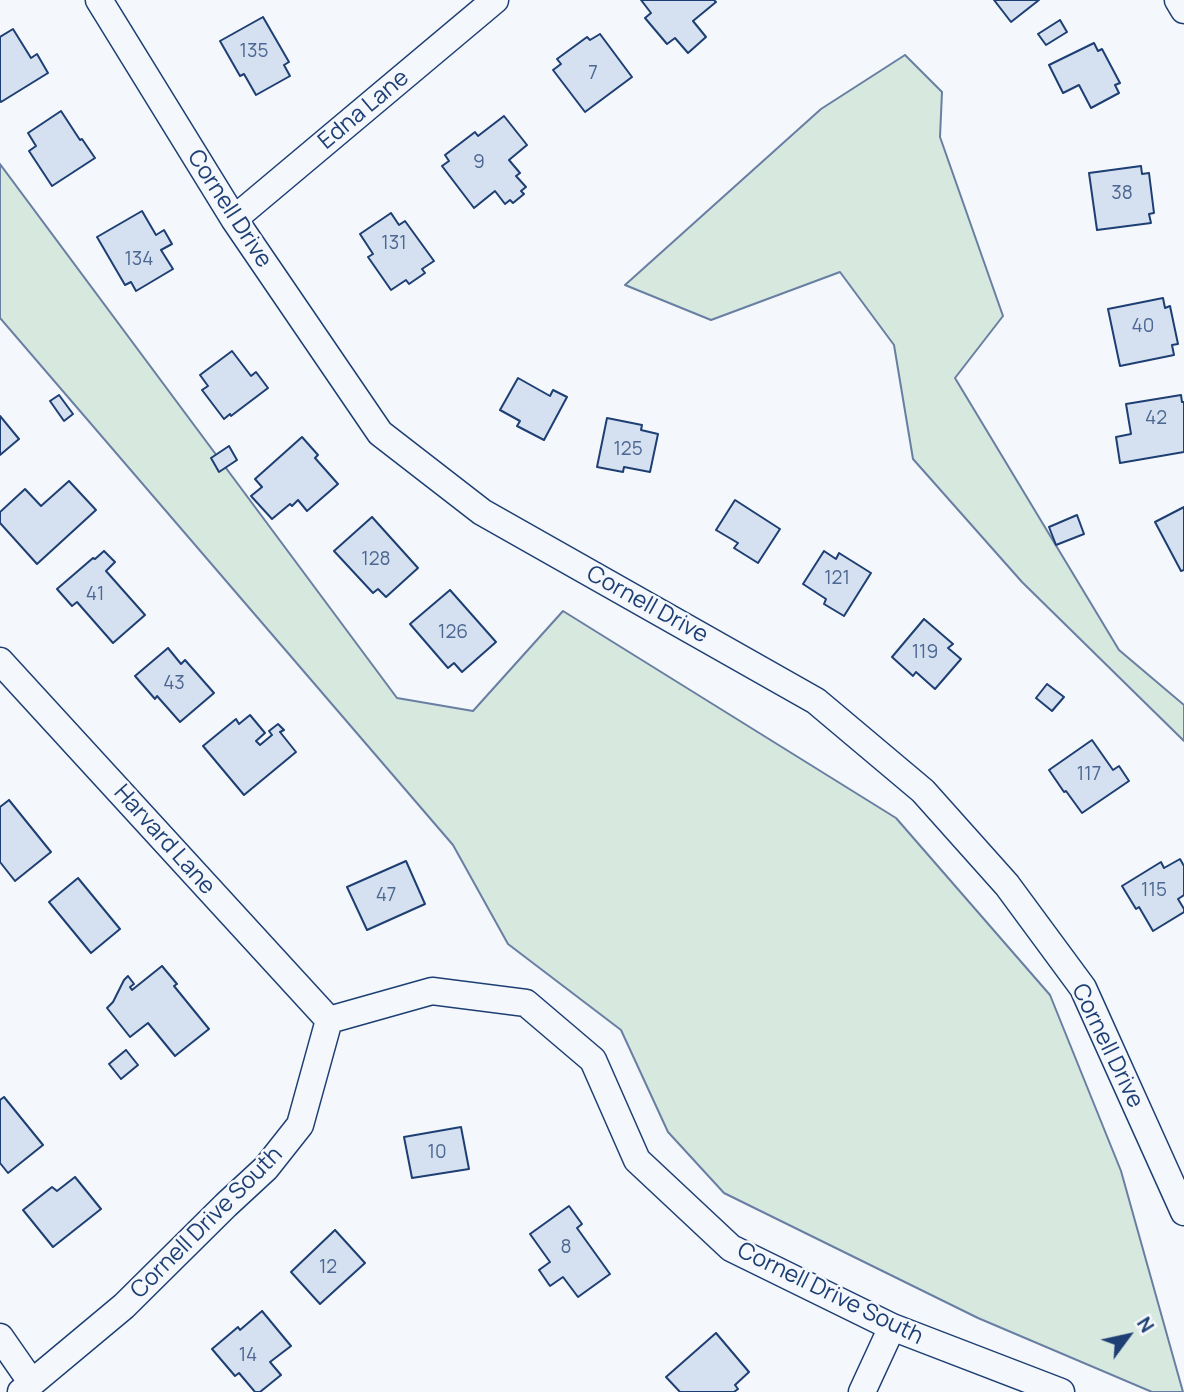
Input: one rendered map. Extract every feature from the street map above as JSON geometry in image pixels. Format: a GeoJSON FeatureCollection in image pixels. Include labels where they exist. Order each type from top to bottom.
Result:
{"type":"FeatureCollection","features":[{"type":"Feature","properties":{"kind":"street","name":"Cornell Drive"},"geometry":{"type":"LineString","coordinates":[[99,0],[234,219],[380,433],[482,512],[816,701],[923,791],[1007,885],[1083,988],[1184,1212]]}},
{"type":"Feature","properties":{"kind":"street","name":"Edna Lane"},"geometry":{"type":"LineString","coordinates":[[234,219],[495,0]]}},
{"type":"Feature","properties":{"kind":"street"},"geometry":{"type":"LineString","coordinates":[[1178,0],[1184,10]]}},
{"type":"Feature","properties":{"kind":"street","name":"Harvard Lane"},"geometry":{"type":"LineString","coordinates":[[0,661],[329,1020]]}},
{"type":"Feature","properties":{"kind":"street","name":"Cornell Drive South"},"geometry":{"type":"LineString","coordinates":[[26,1387],[124,1306],[267,1168],[300,1125],[329,1020],[432,991],[526,1003],[593,1060],[637,1160],[731,1248],[892,1328],[1061,1392]]}},
{"type":"Feature","properties":{"kind":"street"},"geometry":{"type":"LineString","coordinates":[[862,1392],[892,1328]]}},
{"type":"Feature","properties":{"kind":"street"},"geometry":{"type":"LineString","coordinates":[[0,1337],[26,1387]]}},
{"type":"Feature","properties":{"kind":"shaded area"},"geometry":{"type":"Polygon","coordinates":[[[905,55],[942,92],[940,137],[1003,316],[955,378],[1119,650],[1184,705],[1184,741],[1022,582],[913,459],[894,345],[840,272],[711,320],[625,285],[821,109],[905,55]]]}},
{"type":"Feature","properties":{"kind":"shaded area"},"geometry":{"type":"Polygon","coordinates":[[[0,164],[397,698],[473,711],[563,611],[896,818],[1050,995],[1121,1171],[1183,1392],[1152,1392],[978,1318],[724,1193],[668,1132],[621,1030],[508,944],[453,845],[0,318],[0,164]]]}},
{"type":"Feature","properties":{"kind":"building"},"geometry":{"type":"Polygon","coordinates":[[[641,0],[716,2],[693,21],[706,37],[688,53],[675,38],[667,44],[645,18],[651,13],[641,0]]]}},
{"type":"Feature","properties":{"kind":"building"},"geometry":{"type":"Polygon","coordinates":[[[994,0],[1039,0],[1011,22],[994,0]]]}},
{"type":"Feature","properties":{"kind":"building"},"geometry":{"type":"Polygon","coordinates":[[[263,17],[289,62],[284,65],[290,76],[256,95],[244,74],[240,76],[220,41],[263,17]]]}},
{"type":"Feature","properties":{"kind":"building"},"geometry":{"type":"Polygon","coordinates":[[[1060,20],[1067,32],[1046,45],[1038,34],[1060,20]]]}},
{"type":"Feature","properties":{"kind":"building"},"geometry":{"type":"Polygon","coordinates":[[[13,29],[31,58],[37,54],[48,73],[1,102],[0,37],[13,29]]]}},
{"type":"Feature","properties":{"kind":"building"},"geometry":{"type":"Polygon","coordinates":[[[600,34],[632,77],[585,112],[553,70],[561,64],[557,59],[587,37],[590,40],[600,34]]]}},
{"type":"Feature","properties":{"kind":"building"},"geometry":{"type":"Polygon","coordinates":[[[1094,43],[1098,51],[1102,49],[1120,83],[1115,85],[1119,93],[1091,108],[1079,85],[1063,93],[1049,65],[1094,43]]]}},
{"type":"Feature","properties":{"kind":"building"},"geometry":{"type":"Polygon","coordinates":[[[61,111],[95,158],[52,186],[29,151],[36,146],[28,133],[61,111]]]}},
{"type":"Feature","properties":{"kind":"building"},"geometry":{"type":"Polygon","coordinates":[[[504,116],[527,145],[509,160],[520,173],[516,176],[526,187],[521,191],[524,194],[513,203],[510,200],[505,204],[495,191],[474,208],[442,166],[449,161],[445,155],[475,132],[478,136],[504,116]]]}},
{"type":"Feature","properties":{"kind":"building"},"geometry":{"type":"Polygon","coordinates":[[[1141,166],[1142,174],[1149,173],[1154,213],[1149,214],[1151,223],[1097,230],[1089,173],[1141,166]]]}},
{"type":"Feature","properties":{"kind":"building"},"geometry":{"type":"Polygon","coordinates":[[[142,211],[156,235],[164,230],[172,244],[161,250],[173,269],[136,291],[131,282],[125,285],[97,237],[142,211]]]}},
{"type":"Feature","properties":{"kind":"building"},"geometry":{"type":"Polygon","coordinates":[[[391,213],[399,225],[405,221],[434,261],[422,269],[425,273],[409,284],[406,280],[391,290],[368,257],[373,254],[360,234],[391,213]]]}},
{"type":"Feature","properties":{"kind":"building"},"geometry":{"type":"Polygon","coordinates":[[[1163,298],[1165,308],[1170,306],[1178,344],[1172,345],[1174,355],[1120,366],[1108,309],[1163,298]]]}},
{"type":"Feature","properties":{"kind":"building"},"geometry":{"type":"Polygon","coordinates":[[[232,351],[251,376],[256,372],[268,388],[224,419],[202,390],[208,386],[200,375],[232,351]]]}},
{"type":"Feature","properties":{"kind":"building"},"geometry":{"type":"Polygon","coordinates":[[[518,378],[550,396],[553,390],[567,397],[544,440],[517,426],[520,421],[500,410],[518,378]]]}},
{"type":"Feature","properties":{"kind":"building"},"geometry":{"type":"Polygon","coordinates":[[[59,395],[73,414],[64,421],[50,401],[59,395]]]}},
{"type":"Feature","properties":{"kind":"building"},"geometry":{"type":"Polygon","coordinates":[[[1181,395],[1184,402],[1184,452],[1120,463],[1116,437],[1131,434],[1126,404],[1181,395]]]}},
{"type":"Feature","properties":{"kind":"building"},"geometry":{"type":"Polygon","coordinates":[[[0,416],[19,439],[0,455],[0,416]]]}},
{"type":"Feature","properties":{"kind":"building"},"geometry":{"type":"Polygon","coordinates":[[[607,418],[642,425],[641,430],[658,434],[650,472],[624,467],[623,472],[597,467],[607,418]]]}},
{"type":"Feature","properties":{"kind":"building"},"geometry":{"type":"Polygon","coordinates":[[[302,437],[318,455],[315,458],[338,484],[307,511],[298,500],[272,519],[251,496],[262,487],[255,479],[302,437]]]}},
{"type":"Feature","properties":{"kind":"building"},"geometry":{"type":"Polygon","coordinates":[[[229,446],[237,460],[219,472],[211,458],[229,446]]]}},
{"type":"Feature","properties":{"kind":"building"},"geometry":{"type":"Polygon","coordinates":[[[69,481],[96,510],[37,564],[0,523],[0,512],[25,489],[41,506],[69,481]]]}},
{"type":"Feature","properties":{"kind":"building"},"geometry":{"type":"Polygon","coordinates":[[[735,500],[780,529],[758,563],[734,548],[738,543],[716,530],[735,500]]]}},
{"type":"Feature","properties":{"kind":"building"},"geometry":{"type":"Polygon","coordinates":[[[1184,507],[1184,570],[1181,571],[1155,522],[1184,507]]]}},
{"type":"Feature","properties":{"kind":"building"},"geometry":{"type":"Polygon","coordinates":[[[1077,515],[1084,534],[1056,545],[1049,527],[1077,515]]]}},
{"type":"Feature","properties":{"kind":"building"},"geometry":{"type":"Polygon","coordinates":[[[372,517],[418,568],[386,597],[378,589],[373,593],[334,551],[372,517]]]}},
{"type":"Feature","properties":{"kind":"building"},"geometry":{"type":"Polygon","coordinates":[[[104,551],[115,562],[106,571],[145,615],[113,643],[77,602],[72,606],[57,589],[104,551]]]}},
{"type":"Feature","properties":{"kind":"building"},"geometry":{"type":"Polygon","coordinates":[[[824,551],[836,559],[839,553],[871,573],[844,616],[824,604],[826,599],[803,584],[824,551]]]}},
{"type":"Feature","properties":{"kind":"building"},"geometry":{"type":"Polygon","coordinates":[[[450,590],[496,642],[462,672],[454,663],[448,668],[410,624],[450,590]]]}},
{"type":"Feature","properties":{"kind":"building"},"geometry":{"type":"Polygon","coordinates":[[[924,619],[953,644],[948,648],[961,659],[935,689],[916,672],[913,676],[892,657],[924,619]]]}},
{"type":"Feature","properties":{"kind":"building"},"geometry":{"type":"Polygon","coordinates":[[[168,648],[181,664],[185,660],[214,693],[180,722],[135,676],[168,648]]]}},
{"type":"Feature","properties":{"kind":"building"},"geometry":{"type":"Polygon","coordinates":[[[1047,684],[1064,697],[1052,711],[1036,698],[1047,684]]]}},
{"type":"Feature","properties":{"kind":"building"},"geometry":{"type":"Polygon","coordinates":[[[250,715],[265,733],[256,741],[260,745],[272,735],[269,731],[278,724],[284,730],[280,732],[296,752],[244,795],[203,746],[236,719],[239,724],[250,715]]]}},
{"type":"Feature","properties":{"kind":"building"},"geometry":{"type":"Polygon","coordinates":[[[1092,740],[1113,770],[1119,766],[1129,781],[1082,813],[1049,770],[1092,740]]]}},
{"type":"Feature","properties":{"kind":"building"},"geometry":{"type":"Polygon","coordinates":[[[9,800],[51,852],[15,881],[0,862],[0,807],[9,800]]]}},
{"type":"Feature","properties":{"kind":"building"},"geometry":{"type":"Polygon","coordinates":[[[1180,859],[1184,866],[1184,895],[1178,899],[1184,912],[1153,931],[1122,886],[1161,862],[1164,868],[1180,859]]]}},
{"type":"Feature","properties":{"kind":"building"},"geometry":{"type":"Polygon","coordinates":[[[406,861],[425,904],[367,930],[347,887],[406,861]]]}},
{"type":"Feature","properties":{"kind":"building"},"geometry":{"type":"Polygon","coordinates":[[[78,878],[120,929],[91,953],[49,902],[78,878]]]}},
{"type":"Feature","properties":{"kind":"building"},"geometry":{"type":"Polygon","coordinates":[[[162,966],[177,984],[174,986],[209,1029],[175,1056],[148,1023],[130,1037],[107,1008],[128,976],[134,984],[130,987],[132,990],[162,966]]]}},
{"type":"Feature","properties":{"kind":"building"},"geometry":{"type":"Polygon","coordinates":[[[126,1050],[138,1065],[121,1079],[109,1064],[126,1050]]]}},
{"type":"Feature","properties":{"kind":"building"},"geometry":{"type":"Polygon","coordinates":[[[4,1097],[43,1145],[8,1173],[0,1163],[0,1100],[4,1097]]]}},
{"type":"Feature","properties":{"kind":"building"},"geometry":{"type":"Polygon","coordinates":[[[461,1127],[469,1169],[412,1178],[404,1137],[461,1127]]]}},
{"type":"Feature","properties":{"kind":"building"},"geometry":{"type":"Polygon","coordinates":[[[75,1177],[101,1209],[53,1247],[23,1210],[52,1187],[57,1191],[75,1177]]]}},
{"type":"Feature","properties":{"kind":"building"},"geometry":{"type":"Polygon","coordinates":[[[569,1206],[582,1224],[577,1228],[610,1274],[578,1297],[563,1277],[550,1286],[539,1270],[550,1262],[530,1234],[569,1206]]]}},
{"type":"Feature","properties":{"kind":"building"},"geometry":{"type":"Polygon","coordinates":[[[335,1230],[365,1263],[320,1304],[291,1272],[335,1230]]]}},
{"type":"Feature","properties":{"kind":"building"},"geometry":{"type":"Polygon","coordinates":[[[262,1311],[291,1346],[270,1362],[281,1375],[260,1392],[255,1392],[239,1373],[235,1376],[212,1349],[262,1311]]]}},
{"type":"Feature","properties":{"kind":"building"},"geometry":{"type":"Polygon","coordinates":[[[716,1333],[749,1372],[735,1385],[738,1389],[734,1392],[680,1392],[666,1377],[716,1333]]]}}]}
